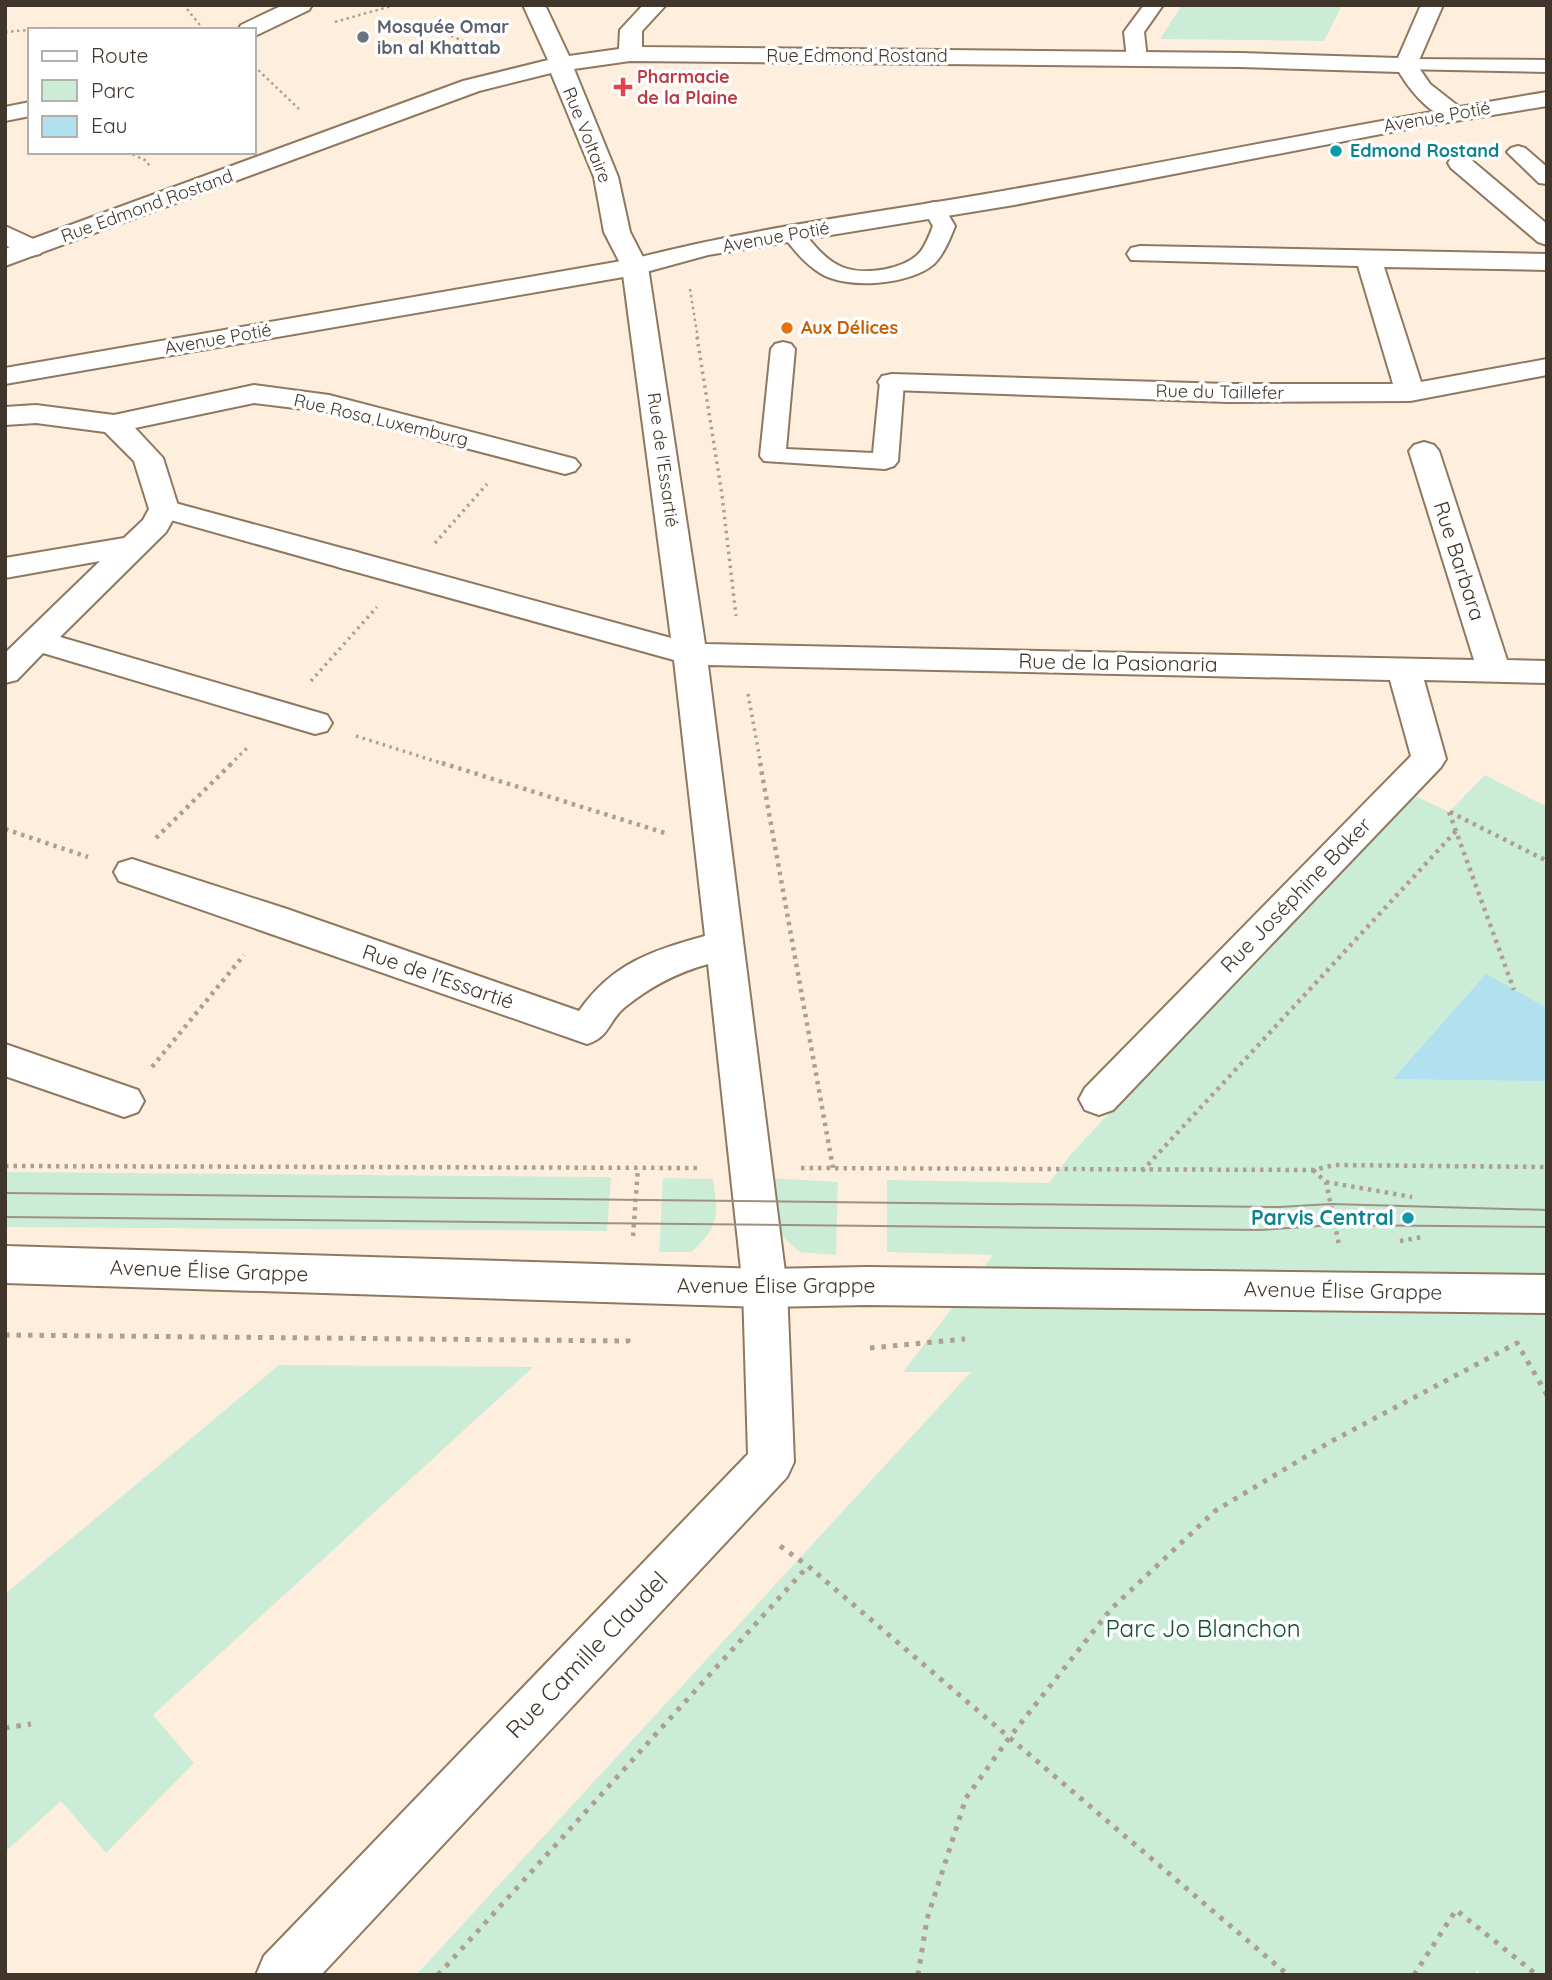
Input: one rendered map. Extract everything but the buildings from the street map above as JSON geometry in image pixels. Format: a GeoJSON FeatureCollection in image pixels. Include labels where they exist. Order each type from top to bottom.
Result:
{"type":"FeatureCollection","features":[{"type":"Feature","properties":{"kind":"street"},"geometry":{"type":"LineString","coordinates":[[253,28],[301,5]]}},
{"type":"Feature","properties":{"kind":"street","name":"Rue Voltaire"},"geometry":{"type":"LineString","coordinates":[[534,5],[561,62],[565,79],[606,177],[617,232],[635,267]]}},
{"type":"Feature","properties":{"kind":"street"},"geometry":{"type":"LineString","coordinates":[[630,54],[631,30],[656,5]]}},
{"type":"Feature","properties":{"kind":"street"},"geometry":{"type":"LineString","coordinates":[[1432,5],[1406,65],[1421,89],[1455,113]]}},
{"type":"Feature","properties":{"kind":"street","name":"Rue Edmond Rostand"},"geometry":{"type":"LineString","coordinates":[[5,258],[495,78],[561,62],[630,54],[1136,59],[1406,65]]}},
{"type":"Feature","properties":{"kind":"street","name":"Avenue Potié"},"geometry":{"type":"LineString","coordinates":[[5,376],[635,267],[706,248],[1014,197],[1455,113],[1547,99]]}},
{"type":"Feature","properties":{"kind":"street"},"geometry":{"type":"LineString","coordinates":[[5,114],[28,109]]}},
{"type":"Feature","properties":{"kind":"street"},"geometry":{"type":"LineString","coordinates":[[1460,163],[1547,237]]}},
{"type":"Feature","properties":{"kind":"street"},"geometry":{"type":"LineString","coordinates":[[5,234],[31,248]]}},
{"type":"Feature","properties":{"kind":"street"},"geometry":{"type":"LineString","coordinates":[[1140,254],[1547,262]]}},
{"type":"Feature","properties":{"kind":"street"},"geometry":{"type":"LineString","coordinates":[[1370,258],[1410,393]]}},
{"type":"Feature","properties":{"kind":"street","name":"Rue de l'Essartié"},"geometry":{"type":"LineString","coordinates":[[635,267],[690,654],[765,1288]]}},
{"type":"Feature","properties":{"kind":"street","name":"Rue du Taillefer"},"geometry":{"type":"LineString","coordinates":[[892,382],[1228,393],[1410,393],[1547,368]]}},
{"type":"Feature","properties":{"kind":"street","name":"Rue Rosa Luxemburg"},"geometry":{"type":"LineString","coordinates":[[5,416],[36,414],[114,424],[254,394],[329,404],[565,465]]}},
{"type":"Feature","properties":{"kind":"street"},"geometry":{"type":"LineString","coordinates":[[5,672],[155,525],[164,509],[148,458],[114,424]]}},
{"type":"Feature","properties":{"kind":"street","name":"Rue Barbara"},"geometry":{"type":"LineString","coordinates":[[1424,451],[1494,671]]}},
{"type":"Feature","properties":{"kind":"street"},"geometry":{"type":"LineString","coordinates":[[164,509],[690,654]]}},
{"type":"Feature","properties":{"kind":"street"},"geometry":{"type":"LineString","coordinates":[[5,568],[132,546]]}},
{"type":"Feature","properties":{"kind":"street"},"geometry":{"type":"LineString","coordinates":[[38,641],[315,723]]}},
{"type":"Feature","properties":{"kind":"street","name":"Rue de la Pasionaria"},"geometry":{"type":"LineString","coordinates":[[690,654],[1547,673]]}},
{"type":"Feature","properties":{"kind":"street","name":"Rue Joséphine Baker"},"geometry":{"type":"LineString","coordinates":[[1099,1099],[1429,759],[1404,669]]}},
{"type":"Feature","properties":{"kind":"street","name":"Rue de l'Essartié"},"geometry":{"type":"LineString","coordinates":[[122,869],[274,919],[587,1029],[610,998],[661,963],[724,946]]}},
{"type":"Feature","properties":{"kind":"street"},"geometry":{"type":"LineString","coordinates":[[5,1060],[124,1101]]}},
{"type":"Feature","properties":{"kind":"street","name":"Avenue Élise Grappe"},"geometry":{"type":"LineString","coordinates":[[5,1264],[765,1288],[867,1286],[1547,1294]]}},
{"type":"Feature","properties":{"kind":"street","name":"Rue Camille Claudel"},"geometry":{"type":"LineString","coordinates":[[283,1975],[771,1462],[765,1288]]}},
{"type":"Feature","properties":{"kind":"lane"},"geometry":{"type":"LineString","coordinates":[[1136,59],[1134,32],[1154,5]]}},
{"type":"Feature","properties":{"kind":"lane","name":"Rue Edmond Rostand"},"geometry":{"type":"LineString","coordinates":[[1406,65],[1547,66]]}},
{"type":"Feature","properties":{"kind":"lane"},"geometry":{"type":"LineString","coordinates":[[1518,152],[1547,178]]}},
{"type":"Feature","properties":{"kind":"lane"},"geometry":{"type":"LineString","coordinates":[[793,234],[805,250],[828,270],[849,276],[902,272],[927,258],[941,236],[944,226],[934,209]]}},
{"type":"Feature","properties":{"kind":"lane"},"geometry":{"type":"LineString","coordinates":[[783,349],[774,456],[885,461],[892,382]]}},
{"type":"Feature","properties":{"kind":"path"},"geometry":{"type":"LineString","coordinates":[[187,9],[202,28]]}},
{"type":"Feature","properties":{"kind":"path"},"geometry":{"type":"LineString","coordinates":[[5,32],[28,30]]}},
{"type":"Feature","properties":{"kind":"path"},"geometry":{"type":"LineString","coordinates":[[451,36],[464,44],[480,46]]}},
{"type":"Feature","properties":{"kind":"path"},"geometry":{"type":"LineString","coordinates":[[256,68],[331,138]]}},
{"type":"Feature","properties":{"kind":"path"},"geometry":{"type":"LineString","coordinates":[[688,277],[722,495],[740,655],[833,1168]]}},
{"type":"Feature","properties":{"kind":"path"},"geometry":{"type":"LineString","coordinates":[[5,829],[122,869],[283,713],[516,453]]}},
{"type":"Feature","properties":{"kind":"path"},"geometry":{"type":"LineString","coordinates":[[315,723],[713,848]]}},
{"type":"Feature","properties":{"kind":"path"},"geometry":{"type":"LineString","coordinates":[[1514,990],[1449,812],[1547,861]]}},
{"type":"Feature","properties":{"kind":"path"},"geometry":{"type":"LineString","coordinates":[[1141,1171],[1456,831]]}},
{"type":"Feature","properties":{"kind":"path"},"geometry":{"type":"LineString","coordinates":[[124,1101],[274,919]]}},
{"type":"Feature","properties":{"kind":"path"},"geometry":{"type":"LineString","coordinates":[[5,1166],[1141,1171],[1313,1170],[1334,1165],[1547,1167]]}},
{"type":"Feature","properties":{"kind":"path"},"geometry":{"type":"LineString","coordinates":[[634,1223],[638,1168]]}},
{"type":"Feature","properties":{"kind":"path"},"geometry":{"type":"LineString","coordinates":[[1326,1182],[1412,1197]]}},
{"type":"Feature","properties":{"kind":"path"},"geometry":{"type":"LineString","coordinates":[[5,1335],[628,1341]]}},
{"type":"Feature","properties":{"kind":"path"},"geometry":{"type":"LineString","coordinates":[[918,1975],[927,1919],[966,1798],[1009,1738],[1111,1609],[1215,1511],[1330,1442],[1517,1343],[1547,1395]]}},
{"type":"Feature","properties":{"kind":"path"},"geometry":{"type":"LineString","coordinates":[[780,1546],[808,1566],[1288,1975]]}},
{"type":"Feature","properties":{"kind":"path"},"geometry":{"type":"LineString","coordinates":[[438,1975],[808,1566]]}},
{"type":"Feature","properties":{"kind":"path"},"geometry":{"type":"LineString","coordinates":[[5,1728],[31,1724]]}},
{"type":"Feature","properties":{"kind":"path"},"geometry":{"type":"LineString","coordinates":[[1414,1975],[1456,1910],[1537,1975]]}},
{"type":"Feature","properties":{"kind":"green space"},"geometry":{"type":"Polygon","coordinates":[[[1182,5],[1342,5],[1324,41],[1160,39],[1182,5]]]}},
{"type":"Feature","properties":{"kind":"green space","name":"Parc Jo Blanchon"},"geometry":{"type":"Polygon","coordinates":[[[1485,775],[1547,807],[1547,1975],[1482,1975],[1477,1970],[1474,1975],[416,1975],[971,1372],[903,1372],[993,1255],[887,1252],[887,1180],[1049,1183],[1072,1153],[1409,793],[1449,812],[1485,775]]]}},
{"type":"Feature","properties":{"kind":"green space"},"geometry":{"type":"Polygon","coordinates":[[[5,1172],[611,1177],[607,1231],[5,1227],[5,1172]]]}},
{"type":"Feature","properties":{"kind":"green space"},"geometry":{"type":"Polygon","coordinates":[[[663,1178],[713,1179],[715,1220],[708,1235],[691,1252],[659,1252],[663,1178]]]}},
{"type":"Feature","properties":{"kind":"green space"},"geometry":{"type":"Polygon","coordinates":[[[768,1178],[838,1182],[836,1255],[800,1252],[777,1232],[768,1178]]]}},
{"type":"Feature","properties":{"kind":"green space"},"geometry":{"type":"Polygon","coordinates":[[[279,1365],[533,1367],[153,1715],[194,1763],[106,1853],[61,1801],[5,1852],[5,1594],[279,1365]]]}},
{"type":"Feature","properties":{"kind":"water"},"geometry":{"type":"Polygon","coordinates":[[[1486,974],[1547,1008],[1547,1081],[1393,1079],[1486,974]]]}},
{"type":"Feature","properties":{"kind":"tram line"},"geometry":{"type":"LineString","coordinates":[[5,1193],[1279,1207],[1331,1204],[1547,1210]]}},
{"type":"Feature","properties":{"kind":"tram line"},"geometry":{"type":"LineString","coordinates":[[5,1217],[1260,1230],[1335,1225],[1547,1227]]}},
{"type":"Feature","properties":{"kind":"place","name":"Mosquée Omar ibn al Khattab"},"geometry":{"type":"Point","coordinates":[363,37]}},
{"type":"Feature","properties":{"kind":"place","name":"Pharmacie de la Plaine"},"geometry":{"type":"Point","coordinates":[623,87]}},
{"type":"Feature","properties":{"kind":"place","name":"Edmond Rostand"},"geometry":{"type":"Point","coordinates":[1336,151]}},
{"type":"Feature","properties":{"kind":"place","name":"Aux Délices"},"geometry":{"type":"Point","coordinates":[787,328]}},
{"type":"Feature","properties":{"kind":"place","name":"Parvis Central"},"geometry":{"type":"Point","coordinates":[1408,1218]}}]}
